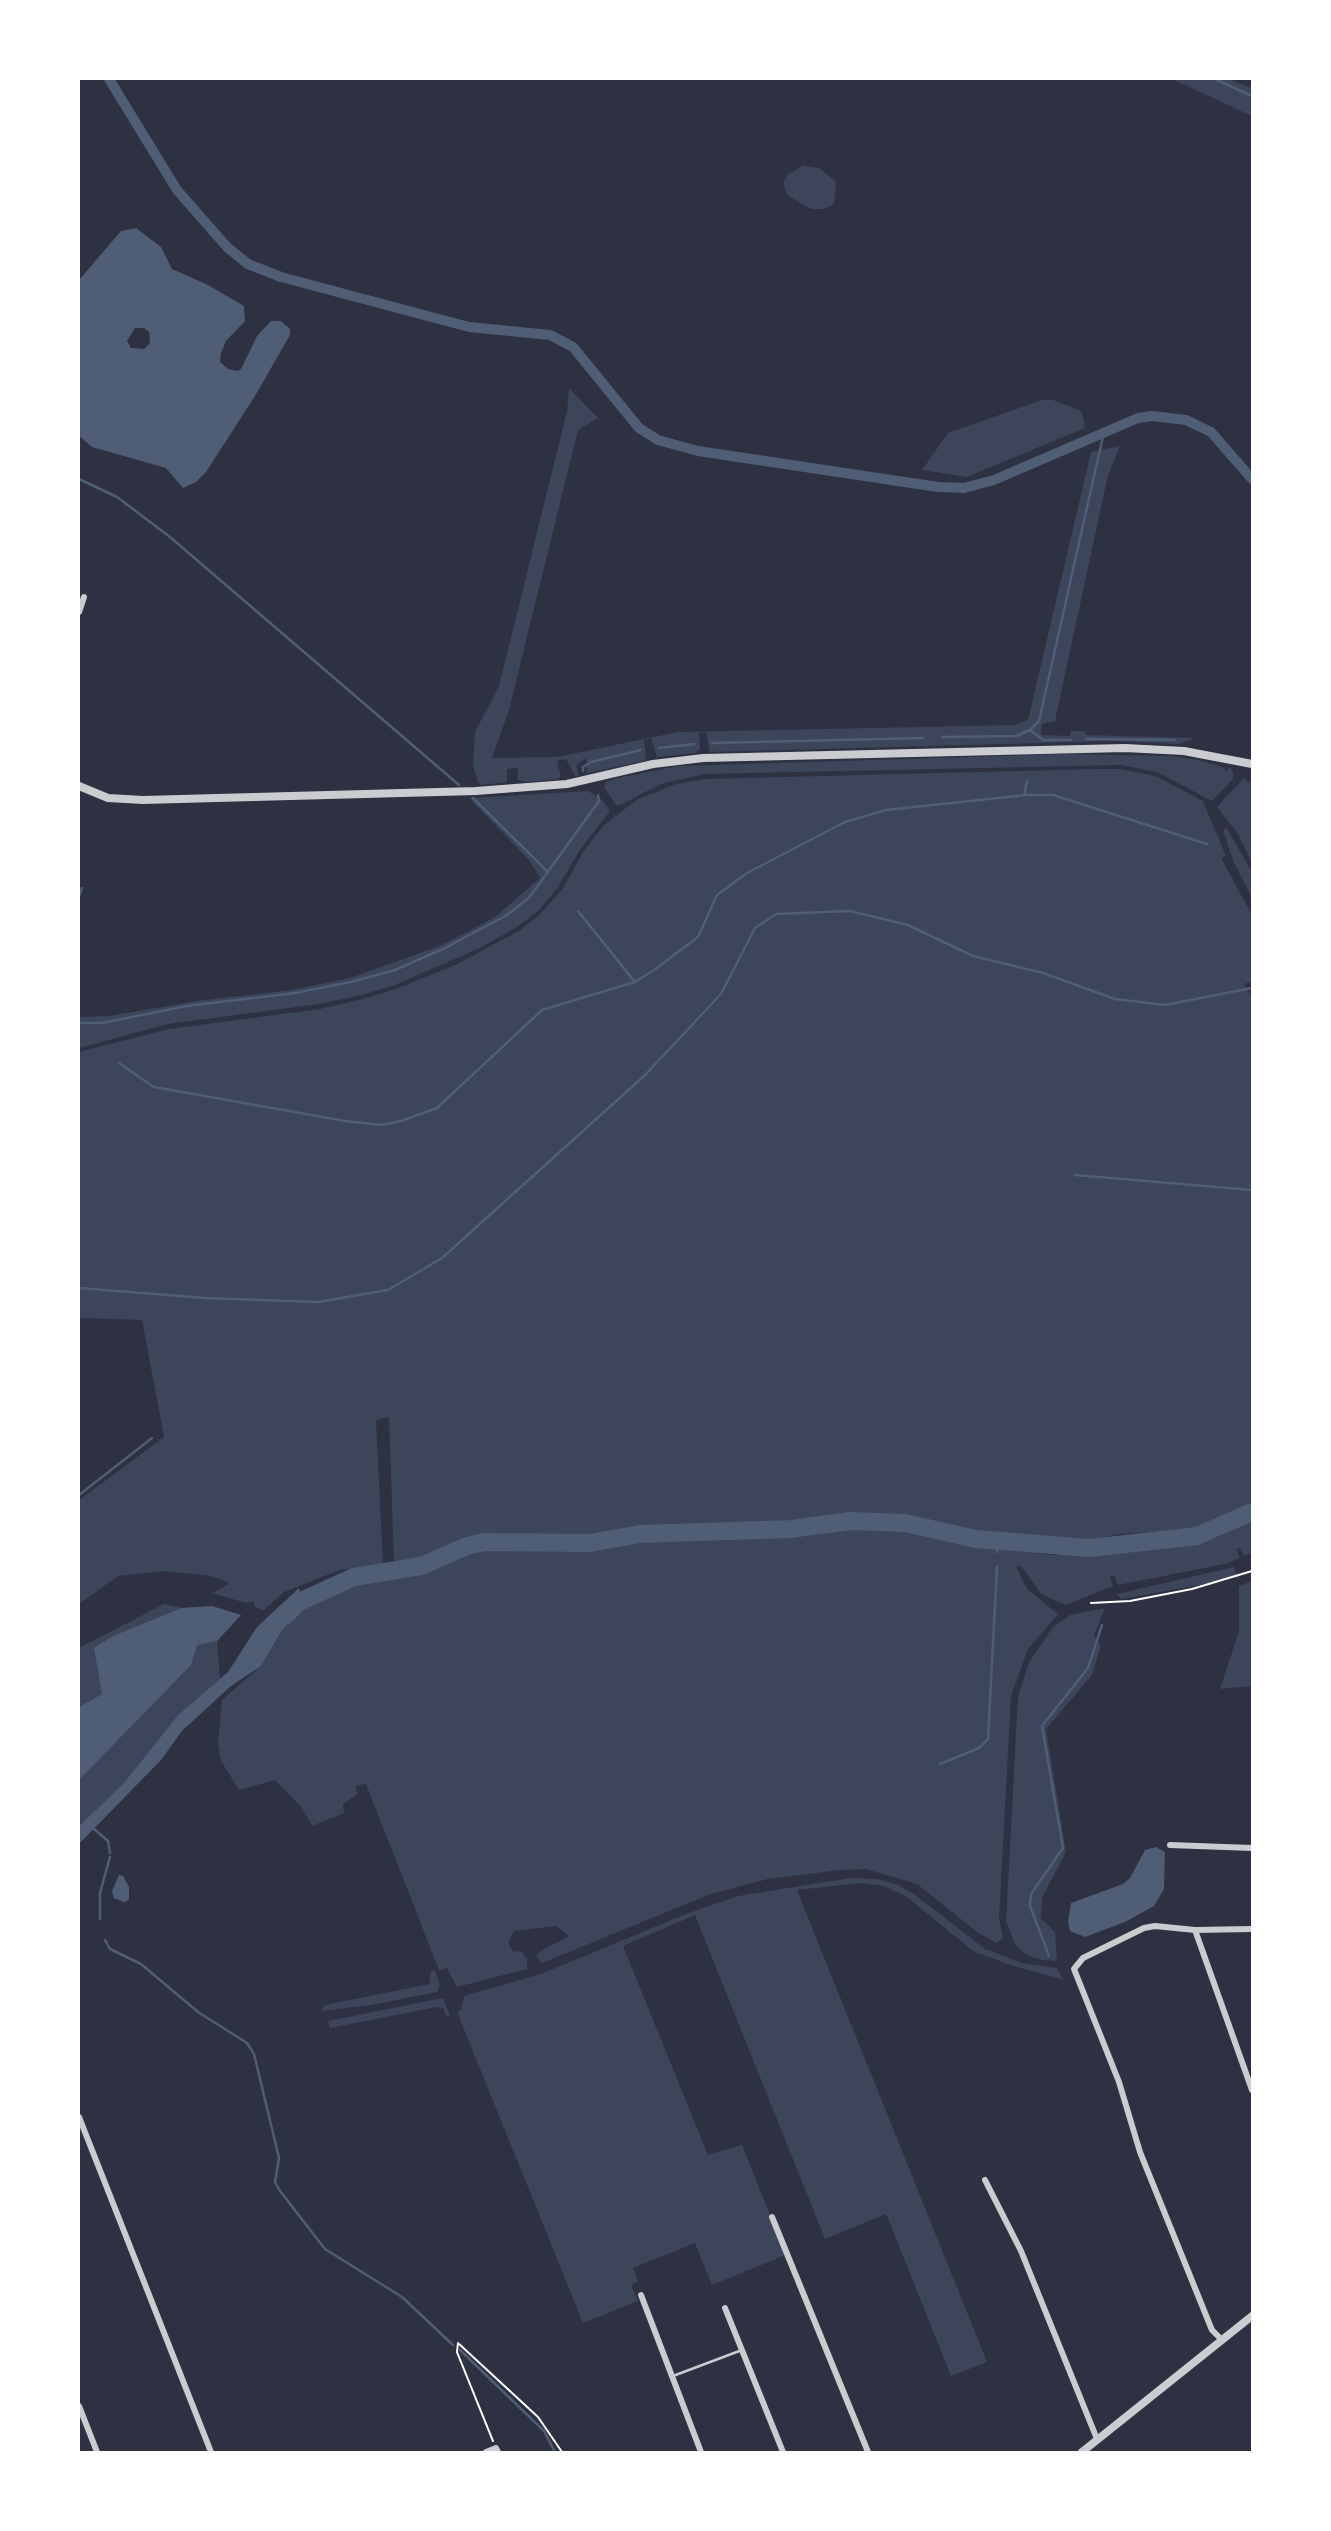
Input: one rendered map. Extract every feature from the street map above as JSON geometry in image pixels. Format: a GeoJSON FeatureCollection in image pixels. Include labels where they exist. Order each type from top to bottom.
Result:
{"type":"FeatureCollection","features":[{"type":"Feature","properties":{"kind":"street"},"geometry":{"type":"LineString","coordinates":[[79,612],[81,595]]}},
{"type":"Feature","properties":{"kind":"street"},"geometry":{"type":"LineString","coordinates":[[79,786],[108,797],[143,800],[476,791],[568,784],[653,764],[704,758],[1125,748],[1184,751],[1252,764]]}},
{"type":"Feature","properties":{"kind":"street"},"geometry":{"type":"LineString","coordinates":[[1170,1844],[1182,1847],[1252,1848]]}},
{"type":"Feature","properties":{"kind":"street"},"geometry":{"type":"LineString","coordinates":[[1222,2339],[1212,2330],[1140,2152],[1119,2082],[1074,1969],[1083,1958],[1144,1928],[1252,1928]]}},
{"type":"Feature","properties":{"kind":"street"},"geometry":{"type":"LineString","coordinates":[[1195,1930],[1252,2090]]}},
{"type":"Feature","properties":{"kind":"street"},"geometry":{"type":"LineString","coordinates":[[79,2117],[211,2452]]}},
{"type":"Feature","properties":{"kind":"street"},"geometry":{"type":"LineString","coordinates":[[985,2180],[1021,2251],[1097,2439]]}},
{"type":"Feature","properties":{"kind":"street"},"geometry":{"type":"LineString","coordinates":[[772,2217],[868,2452]]}},
{"type":"Feature","properties":{"kind":"street"},"geometry":{"type":"LineString","coordinates":[[640,2295],[701,2452]]}},
{"type":"Feature","properties":{"kind":"street"},"geometry":{"type":"LineString","coordinates":[[725,2308],[783,2452]]}},
{"type":"Feature","properties":{"kind":"street"},"geometry":{"type":"LineString","coordinates":[[1082,2452],[1252,2316]]}},
{"type":"Feature","properties":{"kind":"street"},"geometry":{"type":"LineString","coordinates":[[79,2406],[97,2452]]}},
{"type":"Feature","properties":{"kind":"street"},"geometry":{"type":"LineString","coordinates":[[486,2452],[497,2450]]}},
{"type":"Feature","properties":{"kind":"lane"},"geometry":{"type":"LineString","coordinates":[[672,2377],[742,2350]]}},
{"type":"Feature","properties":{"kind":"path"},"geometry":{"type":"LineString","coordinates":[[1091,1603],[1130,1601],[1192,1589],[1252,1571]]}},
{"type":"Feature","properties":{"kind":"path"},"geometry":{"type":"LineString","coordinates":[[497,2450],[457,2352],[458,2343],[538,2417],[562,2452]]}},
{"type":"Feature","properties":{"kind":"shaded area"},"geometry":{"type":"Polygon","coordinates":[[[1172,79],[1229,79],[1252,88],[1252,116],[1172,79]]]}},
{"type":"Feature","properties":{"kind":"shaded area"},"geometry":{"type":"Polygon","coordinates":[[[803,166],[819,168],[836,182],[834,204],[824,209],[811,209],[787,195],[783,183],[788,174],[803,166]]]}},
{"type":"Feature","properties":{"kind":"shaded area"},"geometry":{"type":"Polygon","coordinates":[[[136,228],[161,247],[172,269],[208,285],[244,306],[245,321],[226,341],[221,353],[220,362],[228,369],[241,369],[257,336],[271,321],[281,321],[290,329],[290,335],[255,396],[206,472],[196,482],[183,488],[166,468],[92,447],[79,436],[79,280],[121,231],[136,228]],[[135,328],[127,341],[131,348],[144,349],[150,343],[149,332],[144,328],[135,328]]]}},
{"type":"Feature","properties":{"kind":"shaded area"},"geometry":{"type":"Polygon","coordinates":[[[569,388],[598,418],[578,430],[509,710],[492,758],[557,757],[678,732],[1015,725],[1028,720],[1091,452],[1120,446],[1108,475],[1055,721],[1042,724],[1041,735],[1070,736],[1071,731],[1085,731],[1086,735],[1195,738],[1179,744],[1115,741],[710,752],[706,732],[699,733],[700,749],[695,753],[657,757],[651,738],[644,740],[644,761],[587,773],[586,758],[576,765],[579,776],[575,776],[566,759],[557,761],[561,776],[557,779],[527,782],[518,780],[518,768],[507,769],[507,782],[482,785],[478,782],[473,765],[475,732],[499,686],[567,411],[569,388]]]}},
{"type":"Feature","properties":{"kind":"shaded area"},"geometry":{"type":"Polygon","coordinates":[[[1042,400],[1053,400],[1082,412],[1085,428],[967,477],[922,470],[948,433],[1042,400]]]}},
{"type":"Feature","properties":{"kind":"shaded area"},"geometry":{"type":"Polygon","coordinates":[[[1067,754],[1170,756],[1199,760],[1223,767],[1226,772],[1229,767],[1233,771],[1233,779],[1212,801],[1157,772],[1121,765],[704,774],[661,784],[620,805],[616,805],[604,787],[606,782],[618,778],[678,766],[1067,754]]]}},
{"type":"Feature","properties":{"kind":"shaded area"},"geometry":{"type":"Polygon","coordinates":[[[1121,769],[1155,776],[1203,801],[1226,856],[1221,858],[1252,915],[1252,982],[1244,984],[1252,997],[1252,1504],[1208,1528],[1120,1534],[1089,1540],[964,1530],[892,1514],[632,1529],[574,1536],[498,1533],[465,1537],[423,1558],[394,1563],[389,1417],[376,1420],[383,1564],[340,1570],[284,1592],[263,1611],[255,1607],[253,1601],[246,1603],[212,1593],[230,1583],[211,1576],[165,1571],[118,1576],[79,1604],[79,1500],[164,1437],[142,1320],[79,1318],[79,1052],[169,1029],[320,1009],[359,1000],[396,989],[455,965],[519,931],[539,915],[562,890],[583,852],[604,825],[638,799],[676,784],[705,779],[1121,769]]]}},
{"type":"Feature","properties":{"kind":"shaded area"},"geometry":{"type":"Polygon","coordinates":[[[1244,778],[1252,785],[1252,862],[1238,834],[1217,807],[1244,778]]]}},
{"type":"Feature","properties":{"kind":"shaded area"},"geometry":{"type":"Polygon","coordinates":[[[588,791],[601,799],[610,811],[580,850],[558,887],[537,912],[480,948],[395,985],[358,996],[319,1004],[168,1024],[79,1048],[79,1017],[108,1016],[197,1001],[291,990],[350,978],[442,945],[495,917],[540,878],[528,859],[469,798],[588,791]]]}},
{"type":"Feature","properties":{"kind":"shaded area"},"geometry":{"type":"Polygon","coordinates":[[[1226,827],[1252,872],[1252,897],[1234,863],[1223,831],[1226,827]]]}},
{"type":"Feature","properties":{"kind":"shaded area"},"geometry":{"type":"Polygon","coordinates":[[[1252,1520],[1252,1553],[1244,1556],[1240,1548],[1236,1549],[1240,1558],[1225,1564],[1118,1585],[1114,1576],[1110,1577],[1113,1586],[1066,1605],[1041,1594],[1021,1566],[1016,1567],[1027,1589],[1058,1614],[1028,1649],[1011,1696],[999,1919],[1003,1938],[996,1943],[977,1932],[917,1884],[866,1869],[840,1870],[768,1879],[711,1894],[542,1963],[536,1956],[541,1951],[569,1936],[556,1926],[514,1931],[508,1943],[513,1952],[521,1951],[527,1959],[527,1969],[457,1987],[447,1968],[439,1970],[366,1784],[355,1786],[358,1794],[343,1804],[344,1813],[312,1826],[302,1808],[275,1780],[239,1790],[221,1761],[218,1744],[222,1700],[261,1666],[281,1632],[303,1607],[349,1586],[410,1577],[478,1550],[534,1548],[569,1551],[627,1543],[805,1536],[856,1529],[915,1531],[988,1548],[1052,1555],[1089,1555],[1125,1549],[1128,1553],[1139,1546],[1193,1544],[1216,1538],[1252,1520]]]}},
{"type":"Feature","properties":{"kind":"shaded area"},"geometry":{"type":"Polygon","coordinates":[[[1234,1567],[1236,1575],[1211,1583],[1121,1599],[1117,1594],[1234,1567]]]}},
{"type":"Feature","properties":{"kind":"shaded area"},"geometry":{"type":"Polygon","coordinates":[[[1252,1581],[1252,1686],[1220,1689],[1239,1631],[1239,1586],[1252,1581]]]}},
{"type":"Feature","properties":{"kind":"shaded area"},"geometry":{"type":"Polygon","coordinates":[[[299,1588],[303,1607],[281,1632],[261,1666],[231,1686],[182,1731],[161,1760],[79,1844],[79,1826],[123,1784],[178,1715],[228,1672],[257,1627],[299,1588]]]}},
{"type":"Feature","properties":{"kind":"shaded area"},"geometry":{"type":"Polygon","coordinates":[[[164,1604],[182,1608],[212,1606],[241,1615],[217,1641],[220,1679],[178,1715],[123,1784],[79,1826],[79,1648],[164,1604]]]}},
{"type":"Feature","properties":{"kind":"shaded area"},"geometry":{"type":"Polygon","coordinates":[[[212,1606],[241,1615],[217,1641],[197,1645],[191,1665],[79,1780],[79,1707],[102,1694],[94,1648],[113,1636],[182,1608],[212,1606]]]}},
{"type":"Feature","properties":{"kind":"shaded area"},"geometry":{"type":"Polygon","coordinates":[[[1105,1608],[1094,1635],[1101,1645],[1092,1675],[1046,1729],[1066,1852],[1042,1898],[1041,1918],[1055,1932],[1057,1961],[1041,1960],[1027,1955],[1016,1946],[1006,1922],[1018,1696],[1029,1662],[1053,1627],[1070,1615],[1105,1608]]]}},
{"type":"Feature","properties":{"kind":"shaded area"},"geometry":{"type":"Polygon","coordinates":[[[1156,1847],[1165,1852],[1164,1889],[1154,1906],[1125,1922],[1085,1937],[1070,1931],[1068,1922],[1071,1903],[1123,1884],[1130,1878],[1145,1850],[1156,1847]]]}},
{"type":"Feature","properties":{"kind":"shaded area"},"geometry":{"type":"Polygon","coordinates":[[[119,1875],[123,1876],[129,1887],[129,1900],[124,1902],[114,1898],[112,1891],[119,1875]]]}},
{"type":"Feature","properties":{"kind":"shaded area"},"geometry":{"type":"Polygon","coordinates":[[[851,1878],[878,1879],[898,1885],[914,1894],[985,1949],[1022,1963],[1057,1968],[1064,1980],[1013,1966],[973,1951],[907,1897],[884,1886],[861,1883],[797,1890],[987,2362],[951,2376],[886,2214],[825,2239],[695,1915],[623,1946],[708,2155],[742,2145],[786,2255],[712,2285],[695,2243],[633,2268],[638,2282],[631,2285],[638,2301],[583,2323],[457,2012],[461,2010],[464,1996],[541,1974],[686,1914],[738,1896],[851,1878]]]}},
{"type":"Feature","properties":{"kind":"shaded area"},"geometry":{"type":"Polygon","coordinates":[[[431,1971],[435,1971],[440,1985],[437,1992],[371,2005],[321,2011],[325,2005],[429,1984],[431,1971]]]}},
{"type":"Feature","properties":{"kind":"shaded area"},"geometry":{"type":"Polygon","coordinates":[[[443,1998],[450,2015],[446,2016],[443,2008],[437,2007],[330,2028],[328,2021],[443,1998]]]}},
{"type":"Feature","properties":{"kind":"waterway"},"geometry":{"type":"LineString","coordinates":[[109,79],[177,190],[227,247],[248,264],[281,277],[469,327],[550,335],[573,347],[639,428],[658,440],[698,451],[938,487],[964,488],[994,480],[1138,418],[1152,416],[1186,420],[1211,432],[1252,479]]}},
{"type":"Feature","properties":{"kind":"waterway"},"geometry":{"type":"LineString","coordinates":[[1215,79],[1252,96]]}},
{"type":"Feature","properties":{"kind":"waterway"},"geometry":{"type":"LineString","coordinates":[[942,737],[1016,736],[1030,730],[1039,721],[1104,432]]}},
{"type":"Feature","properties":{"kind":"waterway"},"geometry":{"type":"LineString","coordinates":[[79,479],[117,497],[170,537],[459,785]]}},
{"type":"Feature","properties":{"kind":"waterway"},"geometry":{"type":"LineString","coordinates":[[1030,730],[1043,740],[1071,740]]}},
{"type":"Feature","properties":{"kind":"waterway"},"geometry":{"type":"LineString","coordinates":[[712,743],[923,738]]}},
{"type":"Feature","properties":{"kind":"waterway"},"geometry":{"type":"LineString","coordinates":[[1086,739],[1175,740]]}},
{"type":"Feature","properties":{"kind":"waterway"},"geometry":{"type":"LineString","coordinates":[[659,748],[695,744]]}},
{"type":"Feature","properties":{"kind":"waterway"},"geometry":{"type":"LineString","coordinates":[[583,771],[583,767],[591,762],[641,750]]}},
{"type":"Feature","properties":{"kind":"waterway"},"geometry":{"type":"LineString","coordinates":[[1024,795],[1027,781]]}},
{"type":"Feature","properties":{"kind":"waterway"},"geometry":{"type":"LineString","coordinates":[[79,1023],[102,1023],[187,1006],[295,993],[395,970],[445,948],[507,915],[529,898],[599,801],[598,795]]}},
{"type":"Feature","properties":{"kind":"waterway"},"geometry":{"type":"LineString","coordinates":[[119,1063],[154,1087],[345,1121],[382,1125],[437,1108],[542,1010],[635,982],[654,970],[698,937],[717,895],[747,873],[845,822],[886,810],[1026,795],[1053,795],[1207,844]]}},
{"type":"Feature","properties":{"kind":"waterway"},"geometry":{"type":"LineString","coordinates":[[473,798],[548,872]]}},
{"type":"Feature","properties":{"kind":"waterway"},"geometry":{"type":"LineString","coordinates":[[79,897],[82,888]]}},
{"type":"Feature","properties":{"kind":"waterway"},"geometry":{"type":"LineString","coordinates":[[578,911],[635,982]]}},
{"type":"Feature","properties":{"kind":"waterway"},"geometry":{"type":"LineString","coordinates":[[79,1288],[205,1298],[318,1302],[388,1290],[442,1258],[644,1076],[721,994],[755,928],[776,914],[850,911],[908,925],[973,956],[1043,973],[1115,999],[1165,1005],[1252,988]]}},
{"type":"Feature","properties":{"kind":"waterway"},"geometry":{"type":"LineString","coordinates":[[1075,1175],[1252,1190]]}},
{"type":"Feature","properties":{"kind":"waterway"},"geometry":{"type":"LineString","coordinates":[[79,1495],[152,1438]]}},
{"type":"Feature","properties":{"kind":"waterway"},"geometry":{"type":"LineString","coordinates":[[285,1616],[299,1602],[354,1577],[421,1566],[467,1546],[484,1542],[590,1543],[640,1534],[790,1529],[851,1521],[905,1523],[976,1539],[1089,1548],[1197,1536],[1252,1512]]}},
{"type":"Feature","properties":{"kind":"waterway"},"geometry":{"type":"LineString","coordinates":[[997,1552],[999,1541]]}},
{"type":"Feature","properties":{"kind":"waterway"},"geometry":{"type":"LineString","coordinates":[[1126,1552],[1129,1541]]}},
{"type":"Feature","properties":{"kind":"waterway"},"geometry":{"type":"LineString","coordinates":[[940,1764],[979,1748],[988,1739],[997,1567]]}},
{"type":"Feature","properties":{"kind":"waterway"},"geometry":{"type":"LineString","coordinates":[[1049,1956],[1030,1906],[1031,1894],[1063,1848],[1042,1726],[1088,1668],[1102,1625]]}},
{"type":"Feature","properties":{"kind":"waterway"},"geometry":{"type":"LineString","coordinates":[[93,1828],[108,1841],[110,1853]]}},
{"type":"Feature","properties":{"kind":"waterway"},"geometry":{"type":"LineString","coordinates":[[100,1919],[100,1893],[110,1857]]}},
{"type":"Feature","properties":{"kind":"waterway"},"geometry":{"type":"LineString","coordinates":[[105,1940],[110,1949],[141,1964],[198,2012],[247,2043],[254,2054],[279,2158],[275,2182],[280,2191],[325,2249],[402,2297],[453,2345]]}},
{"type":"Feature","properties":{"kind":"waterway"},"geometry":{"type":"LineString","coordinates":[[460,2350],[544,2431],[555,2452]]}}]}
